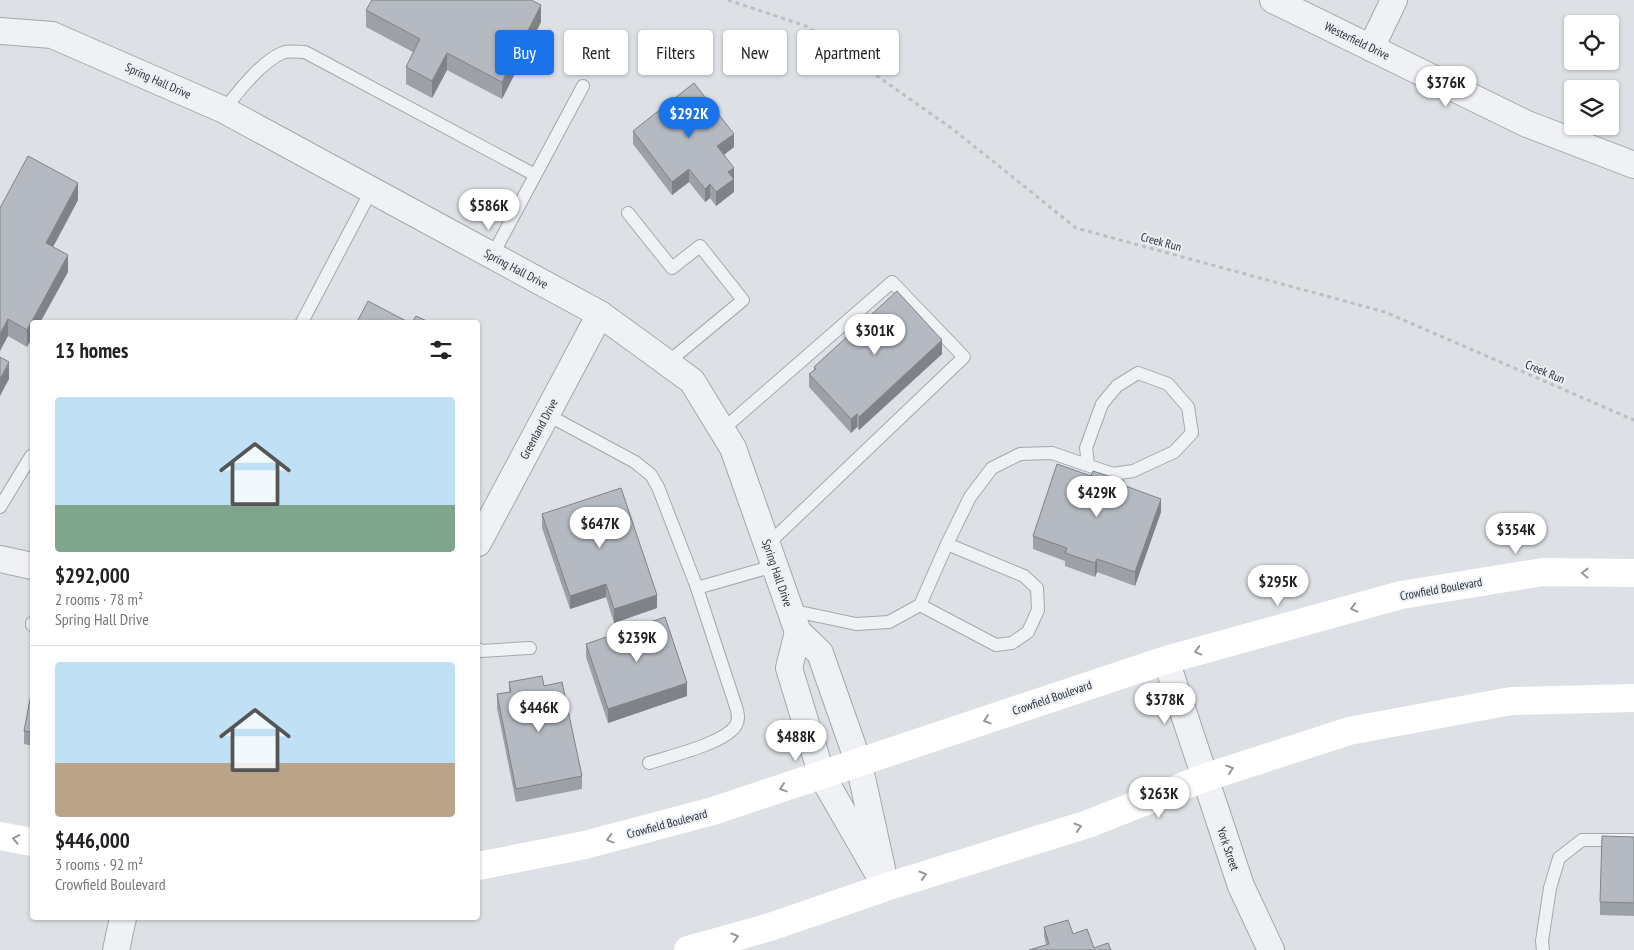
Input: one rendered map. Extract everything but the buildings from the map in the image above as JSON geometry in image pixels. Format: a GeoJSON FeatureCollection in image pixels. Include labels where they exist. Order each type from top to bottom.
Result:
{"type":"FeatureCollection","features":[{"type":"Feature","properties":{"kind":"main road","name":"Crowfield Boulevard"},"geometry":{"type":"LineString","coordinates":[[480,866],[585,846],[713,811],[859,764],[1166,660],[1402,595],[1543,572],[1634,573]]}},
{"type":"Feature","properties":{"kind":"main road"},"geometry":{"type":"LineString","coordinates":[[688,950],[770,927],[886,887],[1088,824],[1204,778],[1349,731],[1502,702],[1634,698]]}},
{"type":"Feature","properties":{"kind":"main road"},"geometry":{"type":"LineString","coordinates":[[0,836],[30,842]]}},
{"type":"Feature","properties":{"kind":"street","name":"Westerfield Drive"},"geometry":{"type":"LineString","coordinates":[[1273,0],[1527,124],[1634,165]]}},
{"type":"Feature","properties":{"kind":"street"},"geometry":{"type":"LineString","coordinates":[[1371,48],[1394,0]]}},
{"type":"Feature","properties":{"kind":"street","name":"Spring Hall Drive"},"geometry":{"type":"LineString","coordinates":[[0,31],[52,35],[224,110],[600,314],[692,381],[733,448],[794,621],[820,653],[859,764],[886,887]]}},
{"type":"Feature","properties":{"kind":"street","name":"Greenland Drive"},"geometry":{"type":"LineString","coordinates":[[480,539],[600,314]]}},
{"type":"Feature","properties":{"kind":"street"},"geometry":{"type":"LineString","coordinates":[[0,559],[30,566]]}},
{"type":"Feature","properties":{"kind":"street"},"geometry":{"type":"LineString","coordinates":[[794,621],[789,668],[822,776],[886,887]]}},
{"type":"Feature","properties":{"kind":"street","name":"York Street"},"geometry":{"type":"LineString","coordinates":[[1166,660],[1240,886],[1271,950]]}},
{"type":"Feature","properties":{"kind":"street"},"geometry":{"type":"LineString","coordinates":[[116,950],[123,920]]}},
{"type":"Feature","properties":{"kind":"lane"},"geometry":{"type":"LineString","coordinates":[[224,110],[240,89],[283,52],[305,52],[535,175]]}},
{"type":"Feature","properties":{"kind":"lane"},"geometry":{"type":"LineString","coordinates":[[492,256],[584,86]]}},
{"type":"Feature","properties":{"kind":"lane"},"geometry":{"type":"LineString","coordinates":[[303,320],[371,190]]}},
{"type":"Feature","properties":{"kind":"lane"},"geometry":{"type":"LineString","coordinates":[[628,213],[672,268],[700,246],[744,300],[667,363]]}},
{"type":"Feature","properties":{"kind":"lane"},"geometry":{"type":"LineString","coordinates":[[697,588],[770,556],[964,357],[892,282],[722,430]]}},
{"type":"Feature","properties":{"kind":"lane"},"geometry":{"type":"LineString","coordinates":[[794,621],[856,624],[889,622],[920,606],[946,544],[970,497],[992,468],[1020,454],[1052,453],[1113,474],[1133,471],[1174,452],[1192,433],[1188,408],[1168,384],[1138,373],[1117,386],[1102,404],[1086,448],[1088,464]]}},
{"type":"Feature","properties":{"kind":"lane"},"geometry":{"type":"LineString","coordinates":[[546,414],[635,462],[651,475],[658,487],[697,588],[738,710],[737,724],[719,740],[649,763]]}},
{"type":"Feature","properties":{"kind":"lane"},"geometry":{"type":"LineString","coordinates":[[0,507],[30,458]]}},
{"type":"Feature","properties":{"kind":"lane"},"geometry":{"type":"LineString","coordinates":[[920,606],[996,645],[1012,642],[1028,632],[1038,610],[1037,588],[1024,576],[946,544]]}},
{"type":"Feature","properties":{"kind":"lane"},"geometry":{"type":"LineString","coordinates":[[480,650],[530,648]]}},
{"type":"Feature","properties":{"kind":"lane"},"geometry":{"type":"LineString","coordinates":[[1543,950],[1542,941],[1550,888],[1559,858],[1582,840],[1634,840]]}},
{"type":"Feature","properties":{"kind":"path","name":"Creek Run"},"geometry":{"type":"LineString","coordinates":[[728,0],[806,26],[954,130],[1076,228],[1385,312],[1634,420]]}}]}
